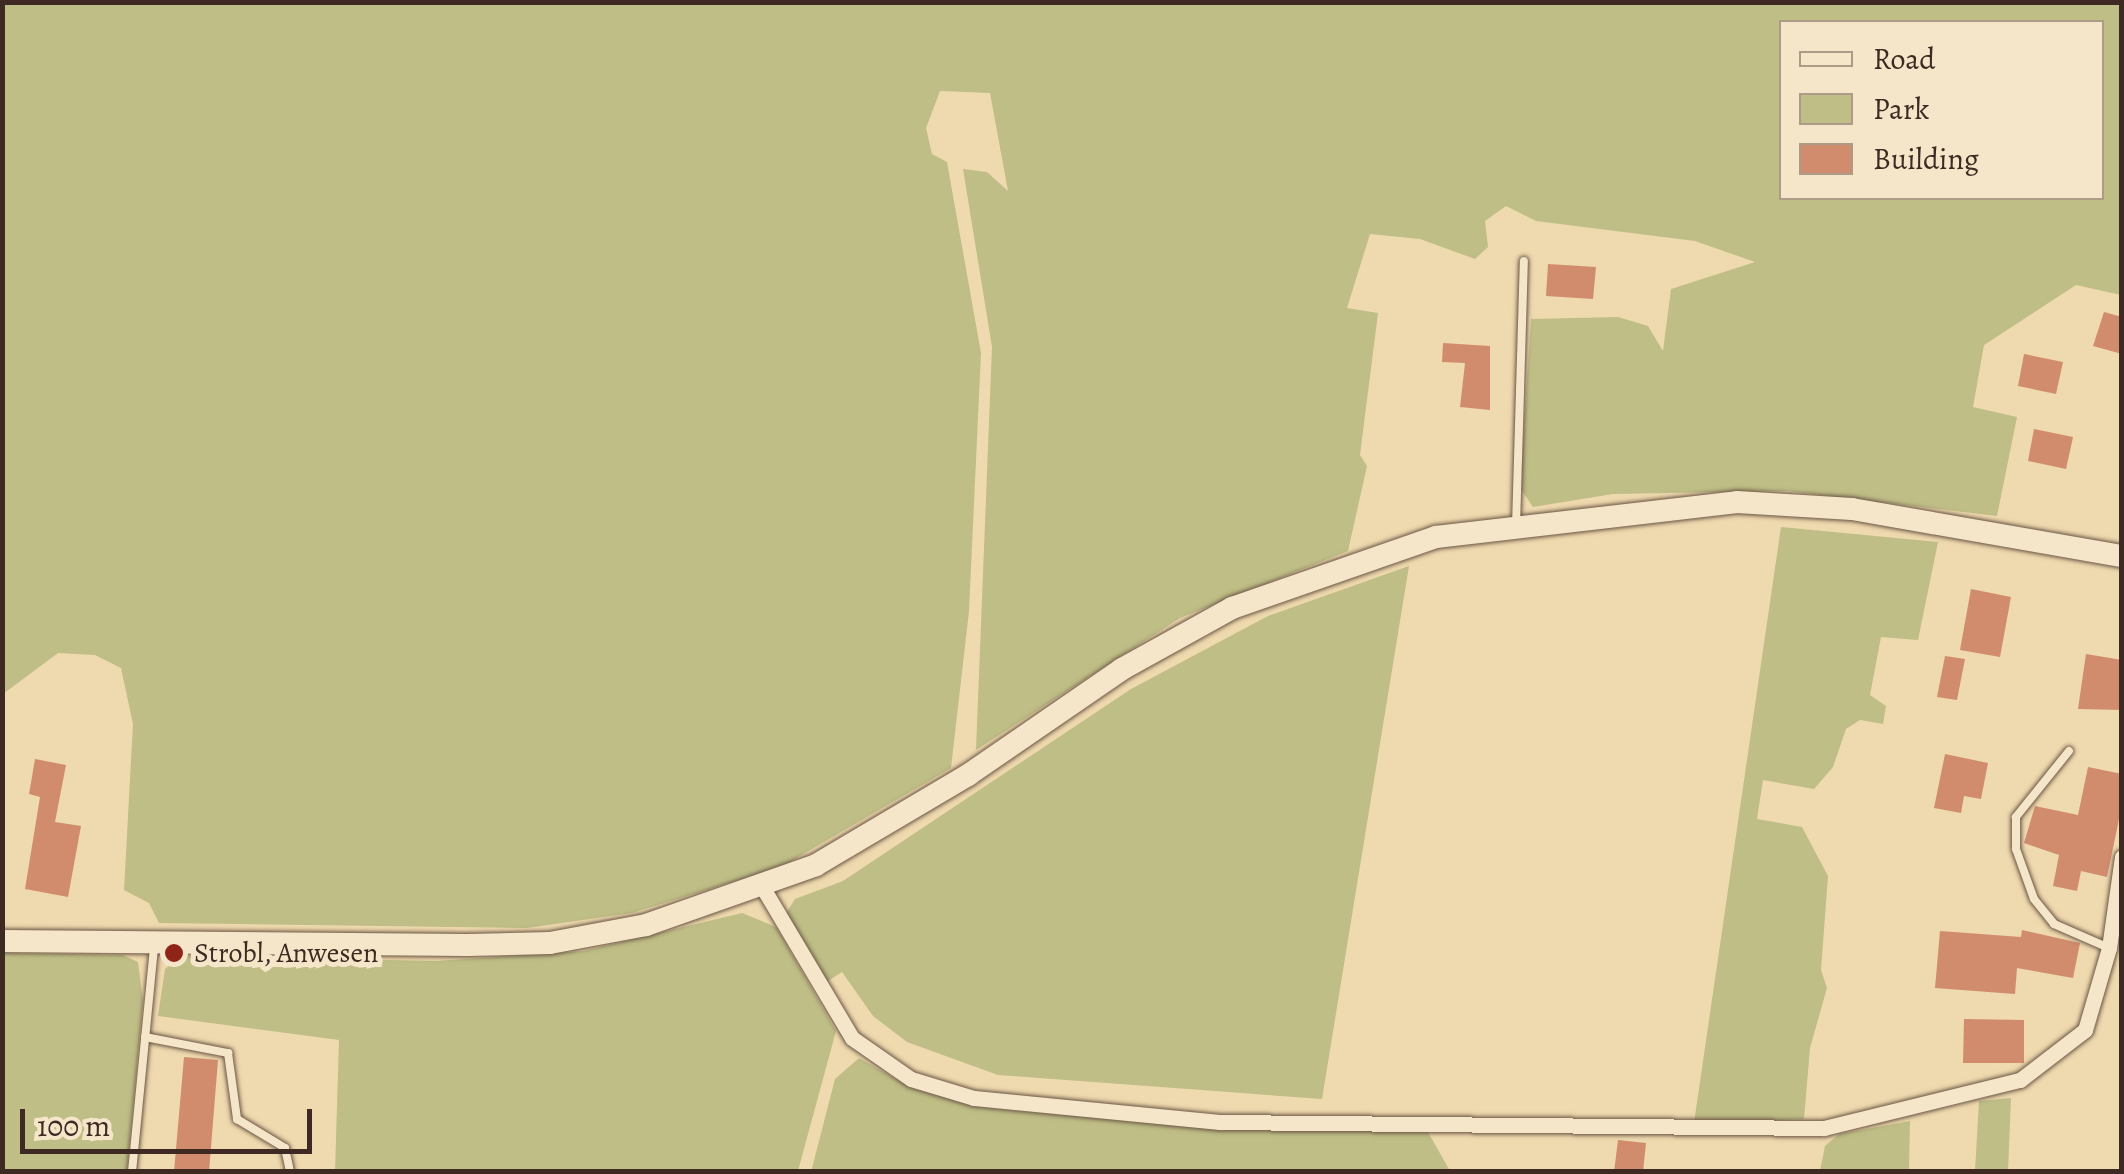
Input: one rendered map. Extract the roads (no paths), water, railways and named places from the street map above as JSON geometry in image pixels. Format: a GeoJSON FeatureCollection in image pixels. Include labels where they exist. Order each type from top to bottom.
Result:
{"type":"FeatureCollection","features":[{"type":"Feature","properties":{"kind":"main road"},"geometry":{"type":"LineString","coordinates":[[2,941],[550,943],[646,925],[763,888],[894,821],[1122,669],[1232,608],[1436,536],[1737,502],[1852,509],[2122,556]]}},
{"type":"Feature","properties":{"kind":"street"},"geometry":{"type":"LineString","coordinates":[[763,888],[852,1038],[911,1078],[974,1098],[1327,1124],[1824,1128],[1882,1117],[2020,1080],[2085,1030],[2109,948],[2122,857]]}},
{"type":"Feature","properties":{"kind":"lane"},"geometry":{"type":"LineString","coordinates":[[1516,526],[1524,262]]}},
{"type":"Feature","properties":{"kind":"lane"},"geometry":{"type":"LineString","coordinates":[[2069,751],[2016,818],[2016,849],[2034,899],[2054,924],[2109,948]]}},
{"type":"Feature","properties":{"kind":"lane"},"geometry":{"type":"LineString","coordinates":[[132,1172],[155,942]]}},
{"type":"Feature","properties":{"kind":"lane"},"geometry":{"type":"LineString","coordinates":[[146,1037],[228,1053],[238,1118],[285,1148],[290,1172]]}},
{"type":"Feature","properties":{"kind":"place","name":"Strobl, Anwesen"},"geometry":{"type":"Point","coordinates":[174,953]}}]}
